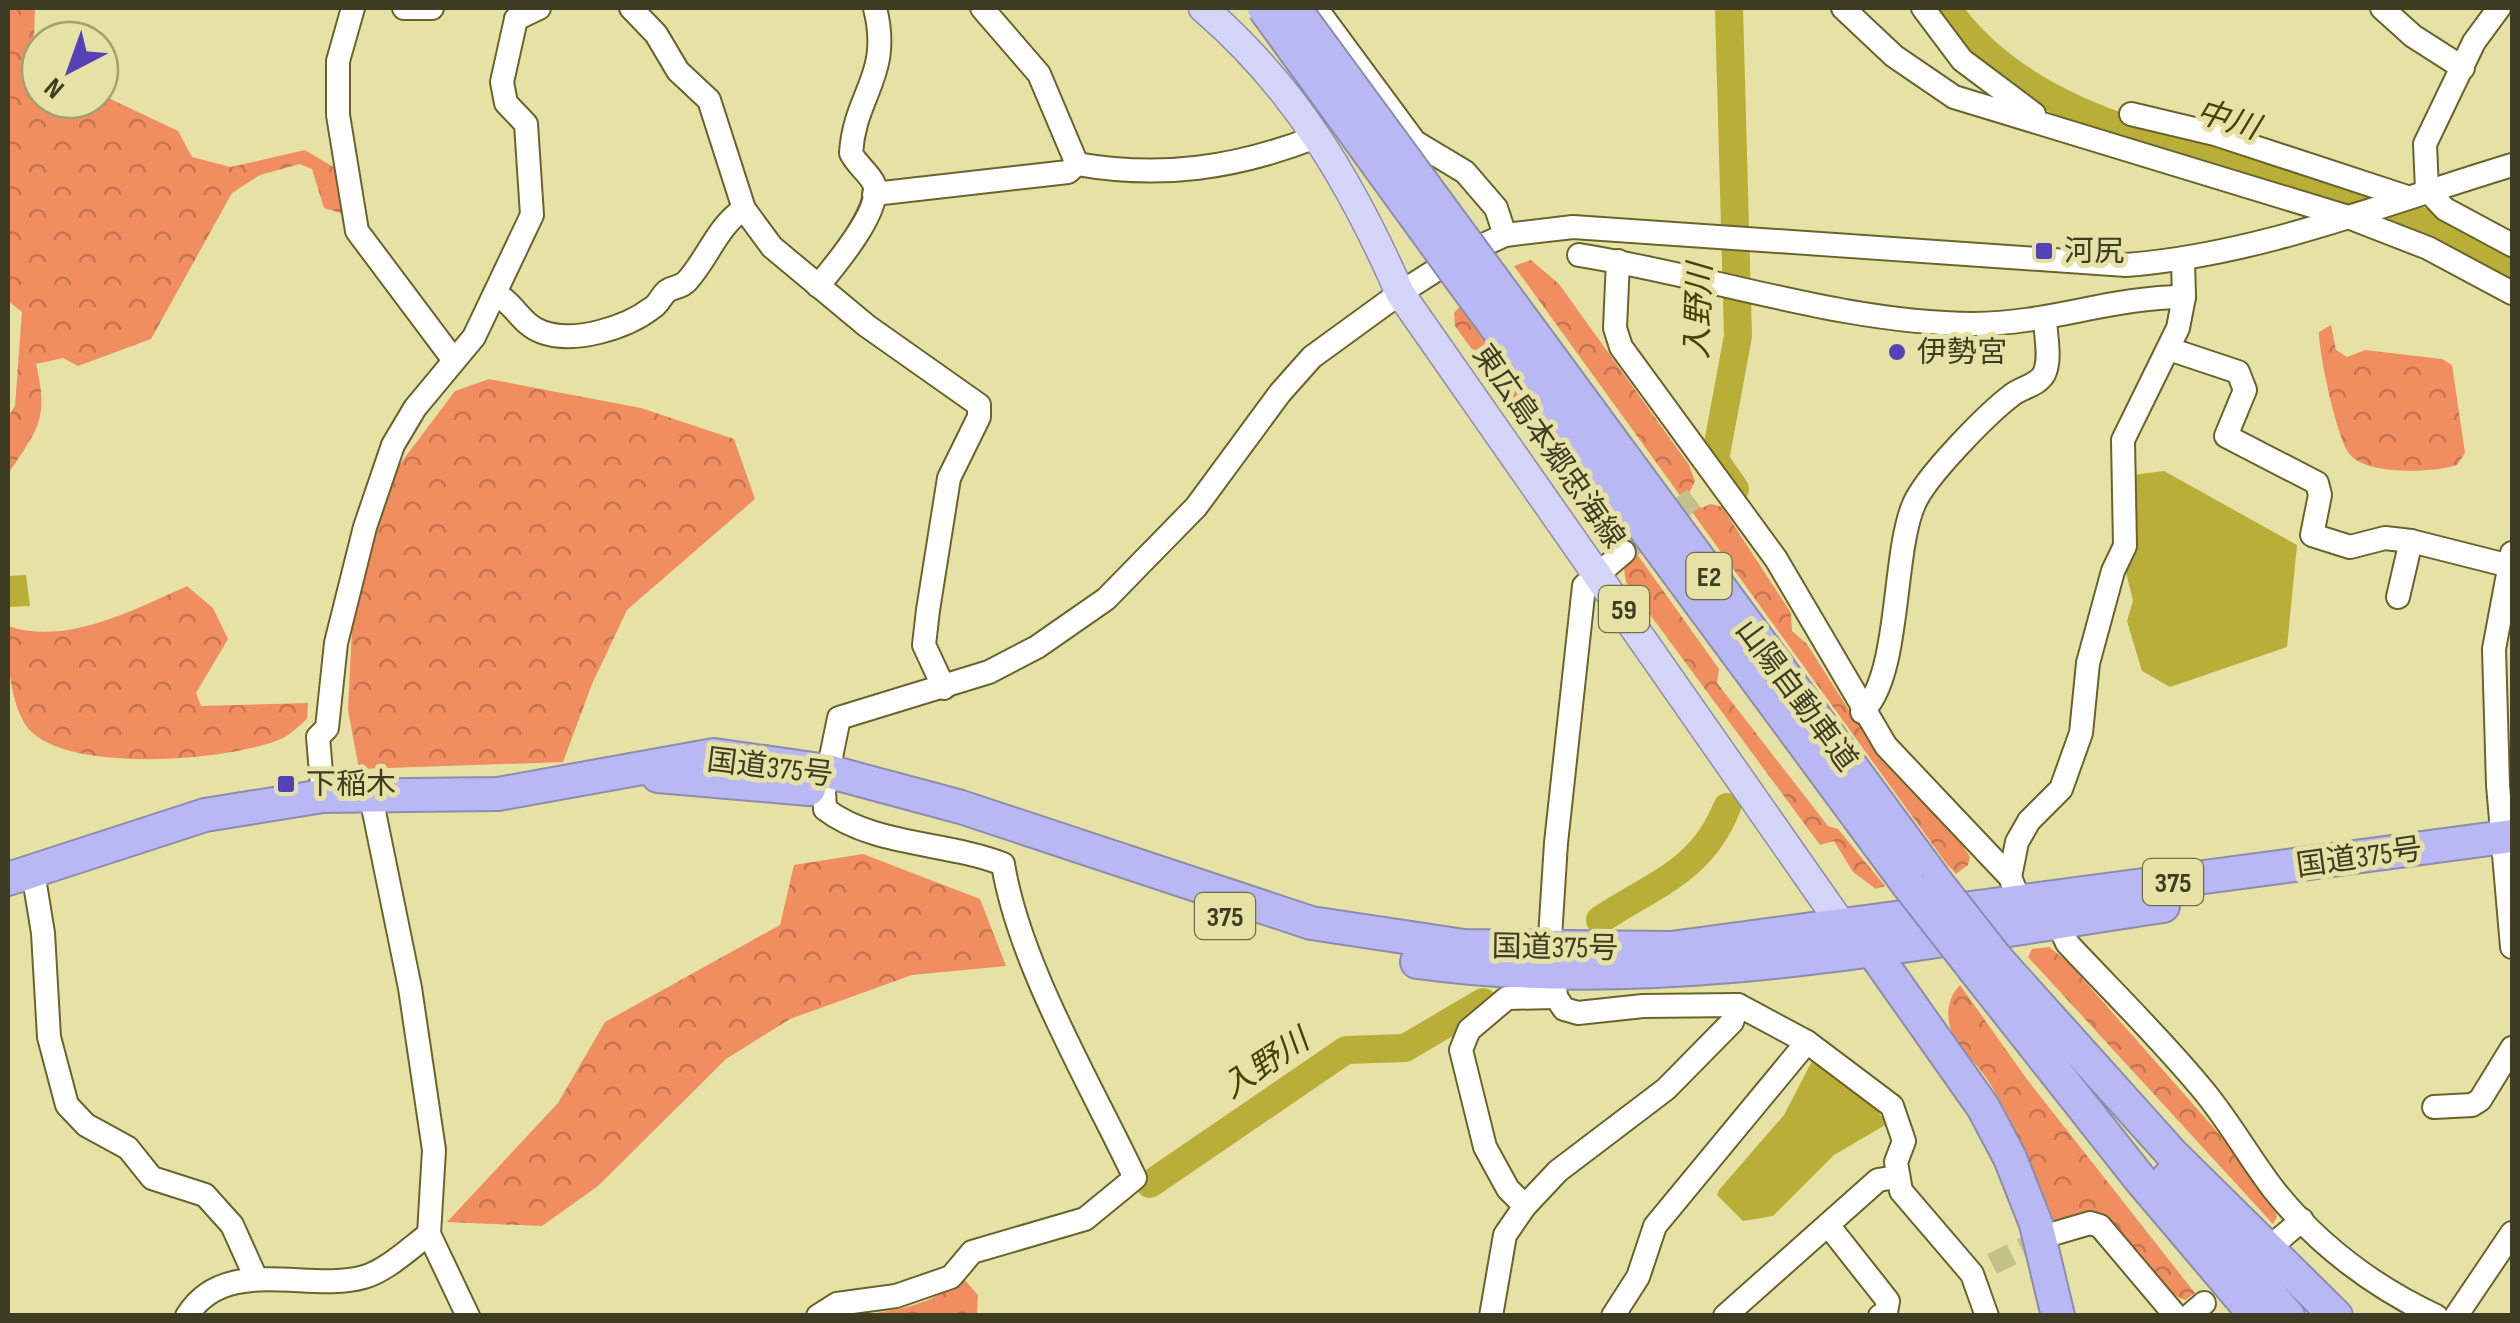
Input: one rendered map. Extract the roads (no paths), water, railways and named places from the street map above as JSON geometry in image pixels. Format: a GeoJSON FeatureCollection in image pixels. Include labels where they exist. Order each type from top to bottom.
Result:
{"type":"FeatureCollection","features":[{"type":"Feature","properties":{"kind":"highway","name":"山陽自動車道"},"geometry":{"type":"LineString","coordinates":[[1264,8],[1474,274],[1923,884],[2209,1260],[2256,1316]]}},
{"type":"Feature","properties":{"kind":"highway","name":"山陽自動車道"},"geometry":{"type":"LineString","coordinates":[[1294,8],[1474,274]]}},
{"type":"Feature","properties":{"kind":"highway","name":"国道375号"},"geometry":{"type":"LineString","coordinates":[[20,876],[205,814],[323,796],[498,794],[619,776],[664,761],[714,755],[961,808],[1311,923],[1464,946],[1553,973],[1671,948],[1853,942],[2058,922],[2508,848]]}},
{"type":"Feature","properties":{"kind":"highway","name":"国道375号"},"geometry":{"type":"LineString","coordinates":[[1853,942],[2015,889],[2508,848]]}},
{"type":"Feature","properties":{"kind":"highway"},"geometry":{"type":"LineString","coordinates":[[1853,942],[1996,1168],[2020,1228],[2036,1316]]}},
{"type":"Feature","properties":{"kind":"highway"},"geometry":{"type":"LineString","coordinates":[[1853,942],[1983,1107],[2010,1158],[2036,1224],[2058,1316]]}},
{"type":"Feature","properties":{"kind":"highway","name":"山陽自動車道"},"geometry":{"type":"LineString","coordinates":[[1985,964],[2288,1316]]}},
{"type":"Feature","properties":{"kind":"highway"},"geometry":{"type":"LineString","coordinates":[[1985,964],[2336,1316]]}},
{"type":"Feature","properties":{"kind":"highway"},"geometry":{"type":"LineString","coordinates":[[2209,1260],[2247,1316]]}},
{"type":"Feature","properties":{"kind":"main road","name":"東広島本郷忠海線"},"geometry":{"type":"LineString","coordinates":[[1203,8],[1254,52],[1316,137],[1360,202],[1400,292],[1600,573],[1853,942]]}},
{"type":"Feature","properties":{"kind":"street"},"geometry":{"type":"LineString","coordinates":[[352,8],[338,61],[338,115],[356,231],[453,359]]}},
{"type":"Feature","properties":{"kind":"street"},"geometry":{"type":"LineString","coordinates":[[404,8],[432,8]]}},
{"type":"Feature","properties":{"kind":"street"},"geometry":{"type":"LineString","coordinates":[[323,796],[318,737],[328,728],[336,643],[365,527],[393,445],[453,359],[474,337],[532,215],[526,124],[506,102],[502,82],[509,13],[539,8]]}},
{"type":"Feature","properties":{"kind":"street"},"geometry":{"type":"LineString","coordinates":[[631,8],[656,34],[678,72],[710,100],[744,209],[772,247],[818,286],[980,405],[979,417],[949,478],[926,628],[924,645],[944,688]]}},
{"type":"Feature","properties":{"kind":"street"},"geometry":{"type":"LineString","coordinates":[[818,286],[857,237],[874,194],[874,184],[850,153],[852,131],[872,91],[882,53],[875,8]]}},
{"type":"Feature","properties":{"kind":"street"},"geometry":{"type":"LineString","coordinates":[[982,8],[1039,74],[1077,164]]}},
{"type":"Feature","properties":{"kind":"street"},"geometry":{"type":"LineString","coordinates":[[1316,8],[1416,142],[1466,172],[1496,208],[1504,235]]}},
{"type":"Feature","properties":{"kind":"street"},"geometry":{"type":"LineString","coordinates":[[1843,8],[1894,56],[1954,96],[2348,217],[2428,248],[2512,293]]}},
{"type":"Feature","properties":{"kind":"street"},"geometry":{"type":"LineString","coordinates":[[1923,8],[1962,60],[2036,115],[2036,121]]}},
{"type":"Feature","properties":{"kind":"street"},"geometry":{"type":"LineString","coordinates":[[2382,8],[2412,36],[2463,68]]}},
{"type":"Feature","properties":{"kind":"street"},"geometry":{"type":"LineString","coordinates":[[2417,194],[2425,144],[2474,42],[2499,8]]}},
{"type":"Feature","properties":{"kind":"street"},"geometry":{"type":"LineString","coordinates":[[2132,114],[2215,134],[2417,194],[2512,245]]}},
{"type":"Feature","properties":{"kind":"street"},"geometry":{"type":"LineString","coordinates":[[874,194],[1068,172],[1077,164],[1155,173],[1218,167],[1266,158],[1316,137]]}},
{"type":"Feature","properties":{"kind":"street"},"geometry":{"type":"LineString","coordinates":[[818,1316],[837,1304],[896,1296],[951,1277],[972,1252],[1086,1219],[1135,1178],[1044,985],[1011,906],[1003,864],[970,851],[846,826],[825,809],[826,781],[839,718],[989,672],[1036,647],[1106,599],[1196,507],[1312,356],[1400,292],[1504,235],[1573,228],[2060,264],[2183,260],[2348,217],[2512,165]]}},
{"type":"Feature","properties":{"kind":"street"},"geometry":{"type":"LineString","coordinates":[[495,294],[505,298],[522,322],[546,334],[573,335],[621,325],[658,305],[668,290],[683,286],[723,226],[744,209]]}},
{"type":"Feature","properties":{"kind":"street"},"geometry":{"type":"LineString","coordinates":[[1578,255],[1892,320],[2045,321],[2134,297],[2184,296]]}},
{"type":"Feature","properties":{"kind":"street"},"geometry":{"type":"LineString","coordinates":[[2015,889],[2017,842],[2028,821],[2061,789],[2081,733],[2088,663],[2113,571],[2125,546],[2123,440],[2169,348],[2184,296],[2183,260]]}},
{"type":"Feature","properties":{"kind":"street"},"geometry":{"type":"LineString","coordinates":[[1618,261],[1615,328],[1621,347],[1706,488],[1776,558],[1862,712],[1897,758],[2015,889]]}},
{"type":"Feature","properties":{"kind":"street"},"geometry":{"type":"LineString","coordinates":[[1862,712],[1870,705],[1889,641],[1914,504],[1978,425],[2014,393],[2039,381],[2046,370],[2045,321]]}},
{"type":"Feature","properties":{"kind":"street"},"geometry":{"type":"LineString","coordinates":[[2169,348],[2238,372],[2244,390],[2226,436],[2317,483],[2320,496],[2312,535],[2350,548],[2385,538],[2511,559],[2494,648],[2512,947]]}},
{"type":"Feature","properties":{"kind":"street"},"geometry":{"type":"LineString","coordinates":[[2398,597],[2412,540]]}},
{"type":"Feature","properties":{"kind":"street"},"geometry":{"type":"LineString","coordinates":[[1624,552],[1584,586],[1556,843],[1553,973],[1564,1009],[1578,1013],[1643,1006],[1738,1005],[1807,1042],[1892,1106],[1904,1141],[1896,1178],[1902,1191],[1982,1269],[1987,1316]]}},
{"type":"Feature","properties":{"kind":"street"},"geometry":{"type":"LineString","coordinates":[[372,797],[410,988],[434,1150],[429,1234],[468,1316]]}},
{"type":"Feature","properties":{"kind":"street"},"geometry":{"type":"LineString","coordinates":[[20,876],[43,933],[48,1036],[72,1115],[117,1139],[152,1178],[206,1194],[232,1224],[255,1276]]}},
{"type":"Feature","properties":{"kind":"street"},"geometry":{"type":"LineString","coordinates":[[2058,922],[2067,943],[2198,1082],[2240,1135],[2273,1188],[2302,1220],[2366,1278],[2436,1316]]}},
{"type":"Feature","properties":{"kind":"street"},"geometry":{"type":"LineString","coordinates":[[1525,1206],[1508,1189],[1484,1147],[1461,1050],[1469,1030],[1506,998],[1553,973]]}},
{"type":"Feature","properties":{"kind":"street"},"geometry":{"type":"LineString","coordinates":[[1491,1316],[1505,1235],[1525,1206],[1558,1172],[1666,1088],[1732,1022],[1738,1005]]}},
{"type":"Feature","properties":{"kind":"street"},"geometry":{"type":"LineString","coordinates":[[1613,1316],[1638,1277],[1655,1226],[1807,1042]]}},
{"type":"Feature","properties":{"kind":"street"},"geometry":{"type":"LineString","coordinates":[[2434,1107],[2472,1105],[2480,1100],[2512,1048]]}},
{"type":"Feature","properties":{"kind":"street"},"geometry":{"type":"LineString","coordinates":[[1725,1316],[1878,1180],[1896,1178]]}},
{"type":"Feature","properties":{"kind":"street"},"geometry":{"type":"LineString","coordinates":[[2282,1237],[2302,1220]]}},
{"type":"Feature","properties":{"kind":"street"},"geometry":{"type":"LineString","coordinates":[[2056,1233],[2090,1223],[2100,1226],[2176,1316]]}},
{"type":"Feature","properties":{"kind":"street"},"geometry":{"type":"LineString","coordinates":[[1828,1225],[1888,1301],[1886,1312],[1880,1316]]}},
{"type":"Feature","properties":{"kind":"street"},"geometry":{"type":"LineString","coordinates":[[2456,1316],[2512,1233]]}},
{"type":"Feature","properties":{"kind":"street"},"geometry":{"type":"LineString","coordinates":[[187,1316],[193,1306],[214,1293],[255,1276],[314,1281],[369,1276],[429,1234]]}},
{"type":"Feature","properties":{"kind":"waterway","name":"入野川"},"geometry":{"type":"LineString","coordinates":[[1729,8],[1738,336],[1715,460],[1735,489]]}},
{"type":"Feature","properties":{"kind":"waterway","name":"中川"},"geometry":{"type":"LineString","coordinates":[[1947,8],[1983,49],[2026,82],[2073,108],[2178,146],[2338,190],[2449,233],[2512,265]]}},
{"type":"Feature","properties":{"kind":"waterway","name":"入野川"},"geometry":{"type":"LineString","coordinates":[[1600,920],[1690,861],[1717,829],[1727,807]]}},
{"type":"Feature","properties":{"kind":"waterway","name":"入野川"},"geometry":{"type":"LineString","coordinates":[[1150,1184],[1346,1050],[1405,1048],[1483,1002]]}},
{"type":"Feature","properties":{"kind":"tunnel"},"geometry":{"type":"LineString","coordinates":[[1624,552],[1698,495]]}},
{"type":"Feature","properties":{"kind":"tunnel"},"geometry":{"type":"LineString","coordinates":[[1992,1264],[2053,1234]]}},
{"type":"Feature","properties":{"kind":"place","name":"河尻"},"geometry":{"type":"Point","coordinates":[2044,251]}},
{"type":"Feature","properties":{"kind":"place","name":"伊勢宮"},"geometry":{"type":"Point","coordinates":[1897,352]}},
{"type":"Feature","properties":{"kind":"place","name":"下稲木"},"geometry":{"type":"Point","coordinates":[286,784]}}]}
